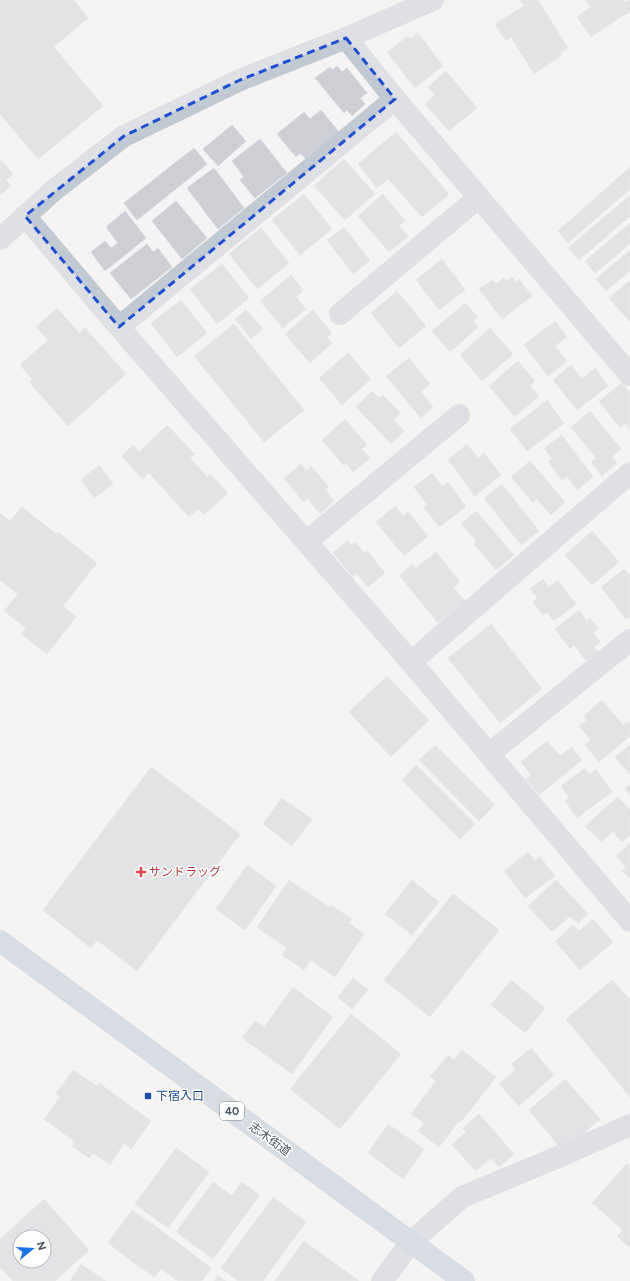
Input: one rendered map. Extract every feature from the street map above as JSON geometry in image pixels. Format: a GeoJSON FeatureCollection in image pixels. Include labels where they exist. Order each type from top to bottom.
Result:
{"type":"FeatureCollection","features":[{"type":"Feature","properties":{"kind":"main road","name":"志木街道"},"geometry":{"type":"LineString","coordinates":[[0,941],[464,1281]]}},
{"type":"Feature","properties":{"kind":"street"},"geometry":{"type":"LineString","coordinates":[[0,239],[54,190],[124,136],[240,80],[346,38],[433,0]]}},
{"type":"Feature","properties":{"kind":"street"},"geometry":{"type":"LineString","coordinates":[[346,38],[395,99],[630,375]]}},
{"type":"Feature","properties":{"kind":"street"},"geometry":{"type":"LineString","coordinates":[[119,327],[395,99]]}},
{"type":"Feature","properties":{"kind":"street"},"geometry":{"type":"LineString","coordinates":[[340,314],[479,197]]}},
{"type":"Feature","properties":{"kind":"street"},"geometry":{"type":"LineString","coordinates":[[25,216],[119,327],[411,662],[630,921]]}},
{"type":"Feature","properties":{"kind":"street"},"geometry":{"type":"LineString","coordinates":[[306,542],[459,415]]}},
{"type":"Feature","properties":{"kind":"street"},"geometry":{"type":"LineString","coordinates":[[411,662],[630,473]]}},
{"type":"Feature","properties":{"kind":"street"},"geometry":{"type":"LineString","coordinates":[[489,754],[630,640]]}},
{"type":"Feature","properties":{"kind":"street"},"geometry":{"type":"LineString","coordinates":[[382,1281],[410,1242],[462,1197],[570,1152],[630,1124]]}},
{"type":"Feature","properties":{"kind":"highlighted area"},"geometry":{"type":"Polygon","coordinates":[[[346,38],[395,99],[119,327],[25,216],[124,136],[240,80],[346,38]]]}},
{"type":"Feature","properties":{"kind":"building"},"geometry":{"type":"Polygon","coordinates":[[[0,0],[74,0],[88,18],[54,47],[103,106],[38,159],[0,114],[0,0]]]}},
{"type":"Feature","properties":{"kind":"building"},"geometry":{"type":"Polygon","coordinates":[[[520,0],[538,0],[568,48],[561,52],[562,55],[534,74],[511,37],[506,41],[495,24],[524,6],[520,0]]]}},
{"type":"Feature","properties":{"kind":"building"},"geometry":{"type":"Polygon","coordinates":[[[585,0],[623,0],[624,2],[630,0],[630,11],[591,37],[577,17],[591,7],[585,0]]]}},
{"type":"Feature","properties":{"kind":"building"},"geometry":{"type":"Polygon","coordinates":[[[418,33],[443,66],[415,88],[387,52],[408,36],[410,39],[418,33]]]}},
{"type":"Feature","properties":{"kind":"building"},"geometry":{"type":"Polygon","coordinates":[[[337,66],[342,72],[347,68],[367,93],[360,98],[365,104],[352,116],[347,110],[344,113],[315,78],[330,67],[332,70],[337,66]]]}},
{"type":"Feature","properties":{"kind":"building"},"geometry":{"type":"Polygon","coordinates":[[[446,71],[477,108],[449,131],[425,104],[435,95],[428,87],[446,71]]]}},
{"type":"Feature","properties":{"kind":"building"},"geometry":{"type":"Polygon","coordinates":[[[321,110],[339,132],[306,159],[300,153],[296,157],[277,134],[304,112],[310,119],[321,110]]]}},
{"type":"Feature","properties":{"kind":"building"},"geometry":{"type":"Polygon","coordinates":[[[232,125],[246,141],[218,166],[203,149],[232,125]]]}},
{"type":"Feature","properties":{"kind":"building"},"geometry":{"type":"Polygon","coordinates":[[[396,132],[449,194],[422,217],[388,179],[377,188],[358,164],[396,132]]]}},
{"type":"Feature","properties":{"kind":"building"},"geometry":{"type":"Polygon","coordinates":[[[260,139],[287,173],[255,198],[240,180],[244,177],[232,161],[260,139]]]}},
{"type":"Feature","properties":{"kind":"building"},"geometry":{"type":"Polygon","coordinates":[[[194,148],[207,164],[137,220],[124,203],[194,148]]]}},
{"type":"Feature","properties":{"kind":"building"},"geometry":{"type":"Polygon","coordinates":[[[0,159],[13,174],[6,180],[11,186],[0,195],[0,159]]]}},
{"type":"Feature","properties":{"kind":"building"},"geometry":{"type":"Polygon","coordinates":[[[344,159],[375,194],[345,220],[314,186],[344,159]]]}},
{"type":"Feature","properties":{"kind":"building"},"geometry":{"type":"Polygon","coordinates":[[[630,167],[630,189],[568,243],[558,231],[630,167]]]}},
{"type":"Feature","properties":{"kind":"building"},"geometry":{"type":"Polygon","coordinates":[[[214,168],[244,208],[218,229],[187,188],[214,168]]]}},
{"type":"Feature","properties":{"kind":"building"},"geometry":{"type":"Polygon","coordinates":[[[304,194],[332,229],[300,255],[272,220],[304,194]]]}},
{"type":"Feature","properties":{"kind":"building"},"geometry":{"type":"Polygon","coordinates":[[[383,194],[405,221],[399,226],[408,236],[389,252],[358,216],[383,194]]]}},
{"type":"Feature","properties":{"kind":"building"},"geometry":{"type":"Polygon","coordinates":[[[630,195],[630,216],[579,260],[568,248],[630,195]]]}},
{"type":"Feature","properties":{"kind":"building"},"geometry":{"type":"Polygon","coordinates":[[[176,201],[207,238],[182,259],[152,221],[176,201]]]}},
{"type":"Feature","properties":{"kind":"building"},"geometry":{"type":"Polygon","coordinates":[[[125,211],[146,238],[105,271],[91,252],[105,241],[111,248],[118,243],[106,227],[125,211]]]}},
{"type":"Feature","properties":{"kind":"building"},"geometry":{"type":"Polygon","coordinates":[[[630,223],[630,244],[595,273],[585,261],[630,223]]]}},
{"type":"Feature","properties":{"kind":"building"},"geometry":{"type":"Polygon","coordinates":[[[344,227],[370,261],[353,274],[327,240],[344,227]]]}},
{"type":"Feature","properties":{"kind":"building"},"geometry":{"type":"Polygon","coordinates":[[[261,228],[289,263],[257,289],[229,254],[261,228]]]}},
{"type":"Feature","properties":{"kind":"building"},"geometry":{"type":"Polygon","coordinates":[[[147,244],[153,252],[158,248],[172,267],[131,299],[110,273],[147,244]]]}},
{"type":"Feature","properties":{"kind":"building"},"geometry":{"type":"Polygon","coordinates":[[[630,250],[630,271],[606,291],[596,279],[630,250]]]}},
{"type":"Feature","properties":{"kind":"building"},"geometry":{"type":"Polygon","coordinates":[[[442,259],[465,290],[439,310],[416,280],[442,259]]]}},
{"type":"Feature","properties":{"kind":"building"},"geometry":{"type":"Polygon","coordinates":[[[222,264],[249,298],[217,324],[190,289],[222,264]]]}},
{"type":"Feature","properties":{"kind":"building"},"geometry":{"type":"Polygon","coordinates":[[[291,275],[303,290],[296,297],[306,309],[283,328],[260,301],[291,275]]]}},
{"type":"Feature","properties":{"kind":"building"},"geometry":{"type":"Polygon","coordinates":[[[512,277],[516,282],[519,279],[532,296],[502,319],[479,289],[493,280],[496,284],[504,278],[507,281],[512,277]]]}},
{"type":"Feature","properties":{"kind":"building"},"geometry":{"type":"Polygon","coordinates":[[[630,280],[630,320],[629,321],[609,298],[630,280]]]}},
{"type":"Feature","properties":{"kind":"building"},"geometry":{"type":"Polygon","coordinates":[[[397,291],[426,326],[399,348],[371,313],[397,291]]]}},
{"type":"Feature","properties":{"kind":"building"},"geometry":{"type":"Polygon","coordinates":[[[181,300],[207,333],[177,357],[151,323],[181,300]]]}},
{"type":"Feature","properties":{"kind":"building"},"geometry":{"type":"Polygon","coordinates":[[[465,303],[478,317],[473,321],[478,327],[450,352],[432,331],[465,303]]]}},
{"type":"Feature","properties":{"kind":"building"},"geometry":{"type":"Polygon","coordinates":[[[57,308],[79,333],[85,328],[126,374],[68,426],[29,382],[32,379],[20,365],[48,340],[36,327],[57,308]]]}},
{"type":"Feature","properties":{"kind":"building"},"geometry":{"type":"Polygon","coordinates":[[[246,310],[263,329],[251,339],[235,319],[246,310]]]}},
{"type":"Feature","properties":{"kind":"building"},"geometry":{"type":"Polygon","coordinates":[[[313,310],[332,333],[327,337],[332,343],[310,363],[285,334],[313,310]]]}},
{"type":"Feature","properties":{"kind":"building"},"geometry":{"type":"Polygon","coordinates":[[[555,321],[567,337],[555,346],[567,361],[548,376],[524,345],[555,321]]]}},
{"type":"Feature","properties":{"kind":"building"},"geometry":{"type":"Polygon","coordinates":[[[234,324],[304,410],[264,442],[194,356],[234,324]]]}},
{"type":"Feature","properties":{"kind":"building"},"geometry":{"type":"Polygon","coordinates":[[[490,328],[513,354],[482,381],[460,355],[490,328]]]}},
{"type":"Feature","properties":{"kind":"building"},"geometry":{"type":"Polygon","coordinates":[[[348,353],[371,379],[342,405],[319,378],[348,353]]]}},
{"type":"Feature","properties":{"kind":"building"},"geometry":{"type":"Polygon","coordinates":[[[409,358],[430,384],[421,392],[433,407],[421,418],[386,376],[409,358]]]}},
{"type":"Feature","properties":{"kind":"building"},"geometry":{"type":"Polygon","coordinates":[[[518,361],[535,381],[530,386],[539,396],[515,417],[489,386],[518,361]]]}},
{"type":"Feature","properties":{"kind":"building"},"geometry":{"type":"Polygon","coordinates":[[[571,365],[582,379],[595,368],[608,386],[577,410],[553,380],[571,365]]]}},
{"type":"Feature","properties":{"kind":"building"},"geometry":{"type":"Polygon","coordinates":[[[622,383],[630,393],[630,429],[626,423],[620,428],[599,401],[622,383]]]}},
{"type":"Feature","properties":{"kind":"building"},"geometry":{"type":"Polygon","coordinates":[[[372,391],[379,398],[383,395],[400,413],[394,420],[404,431],[391,444],[356,407],[372,391]]]}},
{"type":"Feature","properties":{"kind":"building"},"geometry":{"type":"Polygon","coordinates":[[[547,400],[564,423],[527,451],[510,429],[547,400]]]}},
{"type":"Feature","properties":{"kind":"building"},"geometry":{"type":"Polygon","coordinates":[[[590,411],[621,449],[612,457],[617,463],[602,476],[591,462],[596,458],[571,427],[590,411]]]}},
{"type":"Feature","properties":{"kind":"building"},"geometry":{"type":"Polygon","coordinates":[[[345,419],[367,445],[362,449],[370,458],[353,472],[346,463],[343,465],[322,440],[345,419]]]}},
{"type":"Feature","properties":{"kind":"building"},"geometry":{"type":"Polygon","coordinates":[[[167,425],[195,454],[190,458],[207,477],[210,474],[228,493],[204,515],[198,509],[189,517],[149,473],[142,479],[122,456],[133,445],[139,452],[167,425]]]}},
{"type":"Feature","properties":{"kind":"building"},"geometry":{"type":"Polygon","coordinates":[[[562,435],[593,477],[577,490],[567,476],[562,480],[548,461],[552,459],[544,448],[562,435]]]}},
{"type":"Feature","properties":{"kind":"building"},"geometry":{"type":"Polygon","coordinates":[[[467,444],[478,458],[484,453],[501,475],[475,496],[448,460],[467,444]]]}},
{"type":"Feature","properties":{"kind":"building"},"geometry":{"type":"Polygon","coordinates":[[[530,461],[565,502],[551,515],[537,499],[533,503],[511,477],[530,461]]]}},
{"type":"Feature","properties":{"kind":"building"},"geometry":{"type":"Polygon","coordinates":[[[301,464],[306,471],[311,466],[329,487],[325,490],[334,501],[320,514],[308,499],[303,502],[284,478],[301,464]]]}},
{"type":"Feature","properties":{"kind":"building"},"geometry":{"type":"Polygon","coordinates":[[[99,465],[113,484],[94,498],[81,480],[99,465]]]}},
{"type":"Feature","properties":{"kind":"building"},"geometry":{"type":"Polygon","coordinates":[[[432,473],[442,486],[448,482],[466,507],[439,527],[424,507],[427,505],[414,487],[432,473]]]}},
{"type":"Feature","properties":{"kind":"building"},"geometry":{"type":"Polygon","coordinates":[[[502,484],[539,531],[521,545],[484,498],[502,484]]]}},
{"type":"Feature","properties":{"kind":"building"},"geometry":{"type":"Polygon","coordinates":[[[395,506],[403,516],[408,512],[428,536],[404,556],[376,522],[395,506]]]}},
{"type":"Feature","properties":{"kind":"building"},"geometry":{"type":"Polygon","coordinates":[[[22,507],[56,534],[58,532],[97,563],[63,606],[76,617],[47,654],[21,634],[26,628],[4,611],[18,594],[0,580],[0,513],[10,521],[22,507]]]}},
{"type":"Feature","properties":{"kind":"building"},"geometry":{"type":"Polygon","coordinates":[[[476,511],[514,555],[496,570],[474,544],[476,541],[461,524],[476,511]]]}},
{"type":"Feature","properties":{"kind":"building"},"geometry":{"type":"Polygon","coordinates":[[[592,531],[619,562],[592,585],[565,555],[592,531]]]}},
{"type":"Feature","properties":{"kind":"building"},"geometry":{"type":"Polygon","coordinates":[[[348,540],[352,545],[355,542],[364,553],[367,550],[385,573],[368,587],[357,574],[353,577],[333,553],[348,540]]]}},
{"type":"Feature","properties":{"kind":"building"},"geometry":{"type":"Polygon","coordinates":[[[436,552],[460,582],[453,587],[465,601],[438,623],[399,575],[413,564],[416,568],[436,552]]]}},
{"type":"Feature","properties":{"kind":"building"},"geometry":{"type":"Polygon","coordinates":[[[624,569],[630,577],[630,616],[626,619],[601,587],[624,569]]]}},
{"type":"Feature","properties":{"kind":"building"},"geometry":{"type":"Polygon","coordinates":[[[543,579],[549,587],[558,580],[576,604],[554,621],[547,612],[543,615],[533,602],[537,598],[530,589],[543,579]]]}},
{"type":"Feature","properties":{"kind":"building"},"geometry":{"type":"Polygon","coordinates":[[[579,610],[587,621],[590,618],[599,629],[593,633],[600,642],[594,647],[598,652],[586,661],[574,645],[570,649],[555,629],[579,610]]]}},
{"type":"Feature","properties":{"kind":"building"},"geometry":{"type":"Polygon","coordinates":[[[491,624],[542,689],[500,723],[448,658],[491,624]]]}},
{"type":"Feature","properties":{"kind":"building"},"geometry":{"type":"Polygon","coordinates":[[[387,676],[429,720],[391,757],[349,712],[387,676]]]}},
{"type":"Feature","properties":{"kind":"building"},"geometry":{"type":"Polygon","coordinates":[[[602,700],[623,725],[628,722],[630,725],[630,736],[599,762],[585,745],[591,740],[579,726],[587,720],[584,716],[602,700]]]}},
{"type":"Feature","properties":{"kind":"building"},"geometry":{"type":"Polygon","coordinates":[[[547,741],[560,756],[572,747],[582,760],[539,795],[526,779],[531,775],[521,762],[547,741]]]}},
{"type":"Feature","properties":{"kind":"building"},"geometry":{"type":"Polygon","coordinates":[[[435,745],[495,805],[479,821],[419,760],[435,745]]]}},
{"type":"Feature","properties":{"kind":"building"},"geometry":{"type":"Polygon","coordinates":[[[630,745],[630,775],[615,757],[630,745]]]}},
{"type":"Feature","properties":{"kind":"building"},"geometry":{"type":"Polygon","coordinates":[[[416,765],[475,824],[460,839],[402,780],[416,765]]]}},
{"type":"Feature","properties":{"kind":"building","name":"サンドラッグ"},"geometry":{"type":"Polygon","coordinates":[[[151,767],[240,834],[137,971],[97,940],[91,948],[43,910],[151,767]]]}},
{"type":"Feature","properties":{"kind":"building"},"geometry":{"type":"Polygon","coordinates":[[[585,768],[589,774],[596,769],[612,792],[577,818],[565,801],[569,798],[561,786],[585,768]]]}},
{"type":"Feature","properties":{"kind":"building"},"geometry":{"type":"Polygon","coordinates":[[[630,784],[630,795],[625,788],[630,784]]]}},
{"type":"Feature","properties":{"kind":"building"},"geometry":{"type":"Polygon","coordinates":[[[618,797],[630,810],[630,835],[622,842],[613,832],[601,842],[585,826],[618,797]]]}},
{"type":"Feature","properties":{"kind":"building"},"geometry":{"type":"Polygon","coordinates":[[[282,798],[312,819],[292,846],[263,824],[282,798]]]}},
{"type":"Feature","properties":{"kind":"building"},"geometry":{"type":"Polygon","coordinates":[[[630,843],[630,879],[622,871],[626,867],[616,856],[630,843]]]}},
{"type":"Feature","properties":{"kind":"building"},"geometry":{"type":"Polygon","coordinates":[[[528,852],[535,861],[540,857],[555,876],[525,898],[504,871],[528,852]]]}},
{"type":"Feature","properties":{"kind":"building"},"geometry":{"type":"Polygon","coordinates":[[[247,865],[276,886],[245,930],[216,909],[247,865]]]}},
{"type":"Feature","properties":{"kind":"building"},"geometry":{"type":"Polygon","coordinates":[[[289,880],[329,907],[331,905],[352,919],[349,923],[364,934],[335,977],[311,960],[304,970],[282,955],[287,948],[257,927],[289,880]]]}},
{"type":"Feature","properties":{"kind":"building"},"geometry":{"type":"Polygon","coordinates":[[[412,880],[439,902],[412,935],[385,914],[412,880]]]}},
{"type":"Feature","properties":{"kind":"building"},"geometry":{"type":"Polygon","coordinates":[[[556,880],[588,914],[578,923],[570,916],[552,932],[528,906],[556,880]]]}},
{"type":"Feature","properties":{"kind":"building"},"geometry":{"type":"Polygon","coordinates":[[[453,894],[499,930],[430,1017],[384,980],[453,894]]]}},
{"type":"Feature","properties":{"kind":"building"},"geometry":{"type":"Polygon","coordinates":[[[593,919],[613,942],[580,970],[555,941],[573,925],[579,931],[593,919]]]}},
{"type":"Feature","properties":{"kind":"building"},"geometry":{"type":"Polygon","coordinates":[[[353,978],[368,990],[352,1009],[338,997],[353,978]]]}},
{"type":"Feature","properties":{"kind":"building"},"geometry":{"type":"Polygon","coordinates":[[[511,980],[545,1008],[525,1033],[491,1005],[511,980]]]}},
{"type":"Feature","properties":{"kind":"building"},"geometry":{"type":"Polygon","coordinates":[[[612,980],[630,1000],[630,1097],[566,1019],[612,980]]]}},
{"type":"Feature","properties":{"kind":"building"},"geometry":{"type":"Polygon","coordinates":[[[293,987],[333,1017],[292,1074],[242,1038],[255,1021],[264,1027],[293,987]]]}},
{"type":"Feature","properties":{"kind":"building"},"geometry":{"type":"Polygon","coordinates":[[[351,1014],[401,1054],[340,1129],[290,1089],[351,1014]]]}},
{"type":"Feature","properties":{"kind":"building"},"geometry":{"type":"Polygon","coordinates":[[[531,1048],[554,1075],[519,1106],[499,1084],[516,1069],[512,1064],[531,1048]]]}},
{"type":"Feature","properties":{"kind":"building"},"geometry":{"type":"Polygon","coordinates":[[[462,1050],[496,1077],[461,1122],[459,1121],[439,1147],[418,1131],[424,1123],[411,1114],[436,1081],[430,1077],[448,1055],[454,1060],[462,1050]]]}},
{"type":"Feature","properties":{"kind":"building"},"geometry":{"type":"Polygon","coordinates":[[[73,1070],[97,1086],[99,1083],[151,1121],[131,1149],[124,1143],[110,1165],[93,1153],[89,1158],[72,1146],[75,1142],[44,1119],[60,1097],[56,1094],[73,1070]]]}},
{"type":"Feature","properties":{"kind":"building"},"geometry":{"type":"Polygon","coordinates":[[[565,1079],[600,1119],[563,1151],[529,1110],[565,1079]]]}},
{"type":"Feature","properties":{"kind":"building"},"geometry":{"type":"Polygon","coordinates":[[[479,1114],[514,1154],[499,1167],[491,1158],[476,1171],[452,1145],[466,1132],[463,1128],[479,1114]]]}},
{"type":"Feature","properties":{"kind":"building"},"geometry":{"type":"Polygon","coordinates":[[[388,1124],[424,1149],[403,1179],[368,1153],[388,1124]]]}},
{"type":"Feature","properties":{"kind":"building"},"geometry":{"type":"Polygon","coordinates":[[[176,1148],[209,1172],[168,1228],[135,1204],[176,1148]]]}},
{"type":"Feature","properties":{"kind":"building"},"geometry":{"type":"Polygon","coordinates":[[[627,1163],[630,1166],[630,1248],[617,1236],[623,1230],[592,1203],[627,1163]]]}},
{"type":"Feature","properties":{"kind":"building"},"geometry":{"type":"Polygon","coordinates":[[[213,1182],[232,1196],[242,1182],[260,1195],[213,1259],[176,1232],[213,1182]]]}},
{"type":"Feature","properties":{"kind":"building"},"geometry":{"type":"Polygon","coordinates":[[[273,1197],[306,1222],[263,1281],[238,1281],[221,1268],[273,1197]]]}},
{"type":"Feature","properties":{"kind":"building"},"geometry":{"type":"Polygon","coordinates":[[[44,1199],[89,1250],[55,1281],[13,1281],[0,1267],[0,1239],[44,1199]]]}},
{"type":"Feature","properties":{"kind":"building"},"geometry":{"type":"Polygon","coordinates":[[[132,1210],[155,1226],[130,1260],[108,1243],[132,1210]]]}},
{"type":"Feature","properties":{"kind":"building"},"geometry":{"type":"Polygon","coordinates":[[[155,1226],[181,1245],[163,1270],[161,1269],[154,1277],[130,1260],[155,1226]]]}},
{"type":"Feature","properties":{"kind":"building"},"geometry":{"type":"Polygon","coordinates":[[[304,1241],[359,1281],[275,1281],[304,1241]]]}},
{"type":"Feature","properties":{"kind":"building"},"geometry":{"type":"Polygon","coordinates":[[[181,1245],[211,1268],[202,1281],[178,1281],[163,1270],[181,1245]]]}},
{"type":"Feature","properties":{"kind":"building"},"geometry":{"type":"Polygon","coordinates":[[[81,1264],[106,1281],[70,1281],[81,1264]]]}},
{"type":"Feature","properties":{"kind":"building"},"geometry":{"type":"Polygon","coordinates":[[[218,1275],[226,1281],[214,1281],[218,1275]]]}},
{"type":"Feature","properties":{"kind":"place","name":"サンドラッグ"},"geometry":{"type":"Point","coordinates":[141,872]}},
{"type":"Feature","properties":{"kind":"place","name":"下宿入口"},"geometry":{"type":"Point","coordinates":[148,1096]}}]}
